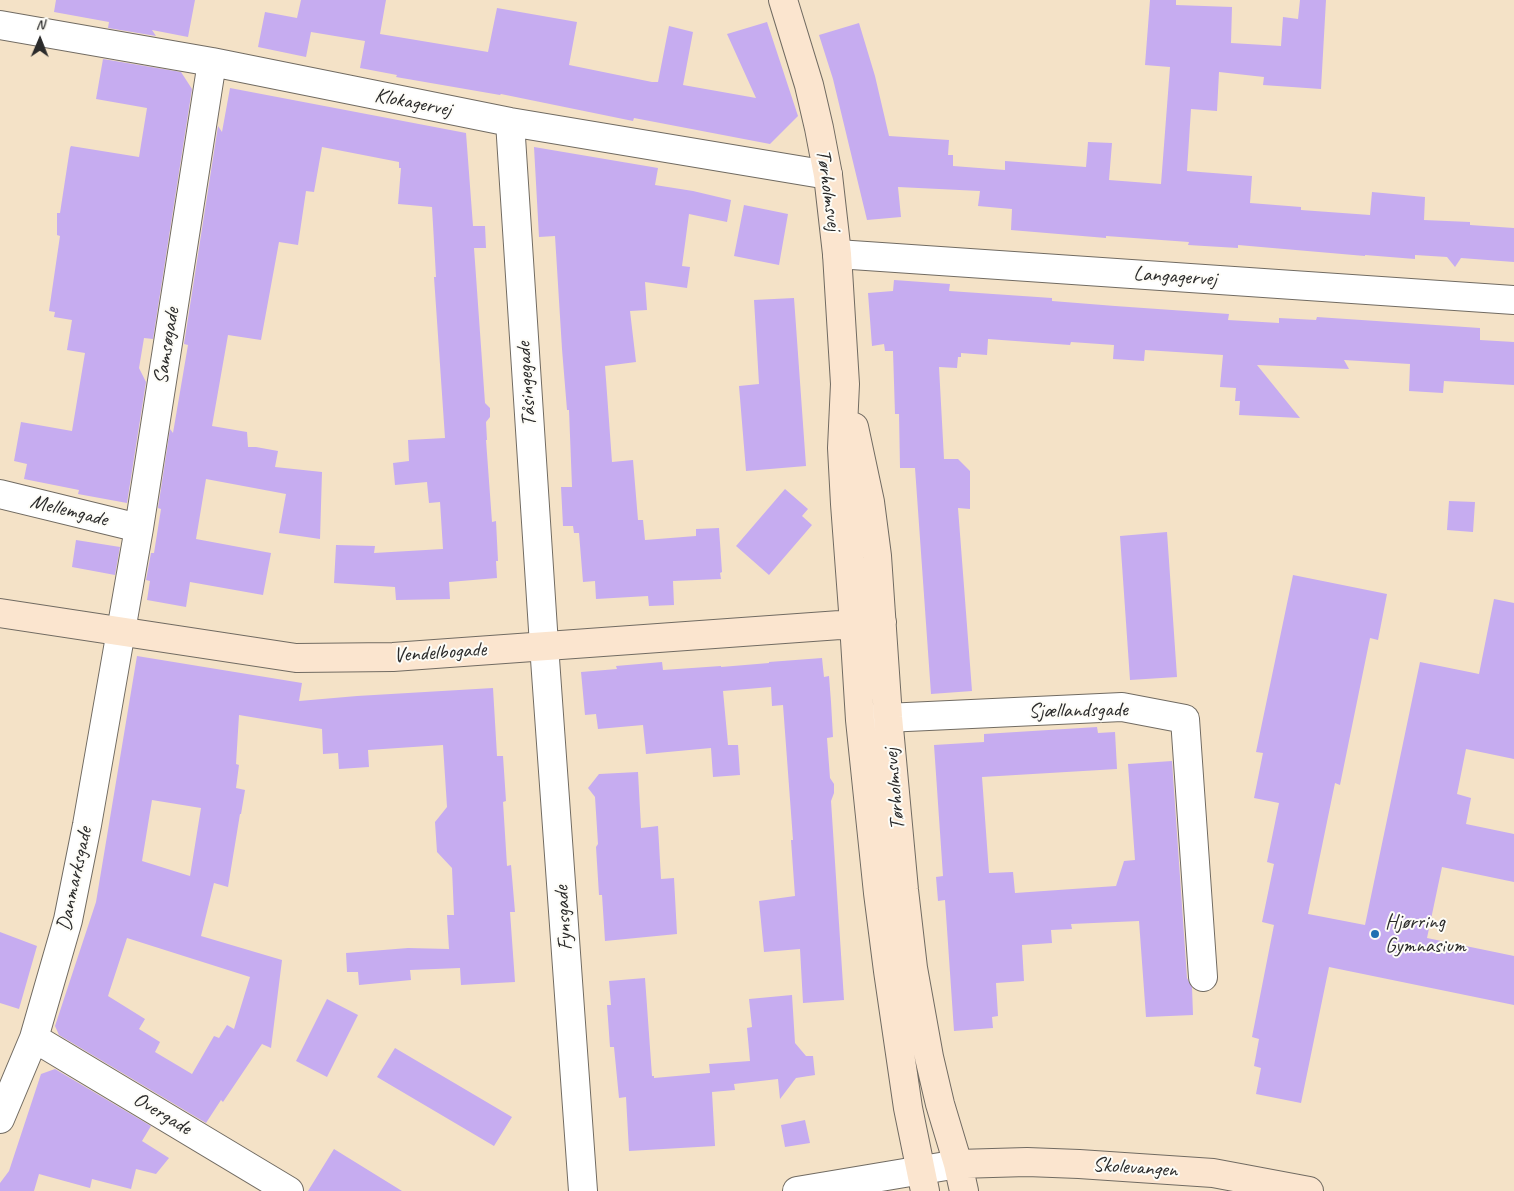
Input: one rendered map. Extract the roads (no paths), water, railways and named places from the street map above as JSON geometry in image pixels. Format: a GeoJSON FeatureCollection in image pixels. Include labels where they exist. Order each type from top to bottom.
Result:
{"type":"FeatureCollection","features":[{"type":"Feature","properties":{"kind":"street","name":"Tørholmsvej"},"geometry":{"type":"LineString","coordinates":[[783,0],[809,85],[828,175],[837,254],[845,384],[842,448],[860,720],[887,961],[908,1108],[922,1181]]}},
{"type":"Feature","properties":{"kind":"street","name":"Klokagervej"},"geometry":{"type":"LineString","coordinates":[[0,24],[212,62],[510,122],[828,175]]}},
{"type":"Feature","properties":{"kind":"street","name":"Samsøgade"},"geometry":{"type":"LineString","coordinates":[[121,631],[139,528],[212,62]]}},
{"type":"Feature","properties":{"kind":"street","name":"Tåsingegade"},"geometry":{"type":"LineString","coordinates":[[510,122],[544,645]]}},
{"type":"Feature","properties":{"kind":"street","name":"Langagervej"},"geometry":{"type":"LineString","coordinates":[[837,254],[1514,300]]}},
{"type":"Feature","properties":{"kind":"street","name":"Tørholmsvej"},"geometry":{"type":"LineString","coordinates":[[845,384],[870,502],[877,556],[888,717],[913,968],[929,1057],[964,1191]]}},
{"type":"Feature","properties":{"kind":"street","name":"Mellemgade"},"geometry":{"type":"LineString","coordinates":[[0,494],[139,528]]}},
{"type":"Feature","properties":{"kind":"street","name":"Vendelbogade"},"geometry":{"type":"LineString","coordinates":[[0,613],[296,658],[393,657],[882,622]]}},
{"type":"Feature","properties":{"kind":"street","name":"Danmarksgade"},"geometry":{"type":"LineString","coordinates":[[0,1119],[34,1038],[68,920],[87,825],[121,631]]}},
{"type":"Feature","properties":{"kind":"street","name":"Fynsgade"},"geometry":{"type":"LineString","coordinates":[[544,645],[583,1191]]}},
{"type":"Feature","properties":{"kind":"street","name":"Sjællandsgade"},"geometry":{"type":"LineString","coordinates":[[860,720],[888,717],[1122,707],[1186,719],[1203,977]]}},
{"type":"Feature","properties":{"kind":"street","name":"Overgade"},"geometry":{"type":"LineString","coordinates":[[34,1038],[290,1191]]}},
{"type":"Feature","properties":{"kind":"street","name":"Skolevangen"},"geometry":{"type":"LineString","coordinates":[[958,1164],[1045,1162],[1213,1173],[1309,1191]]}},
{"type":"Feature","properties":{"kind":"street"},"geometry":{"type":"LineString","coordinates":[[798,1191],[922,1181],[958,1164]]}},
{"type":"Feature","properties":{"kind":"place","name":"Hjørring Gymnasium"},"geometry":{"type":"Point","coordinates":[1375,934]}}]}
